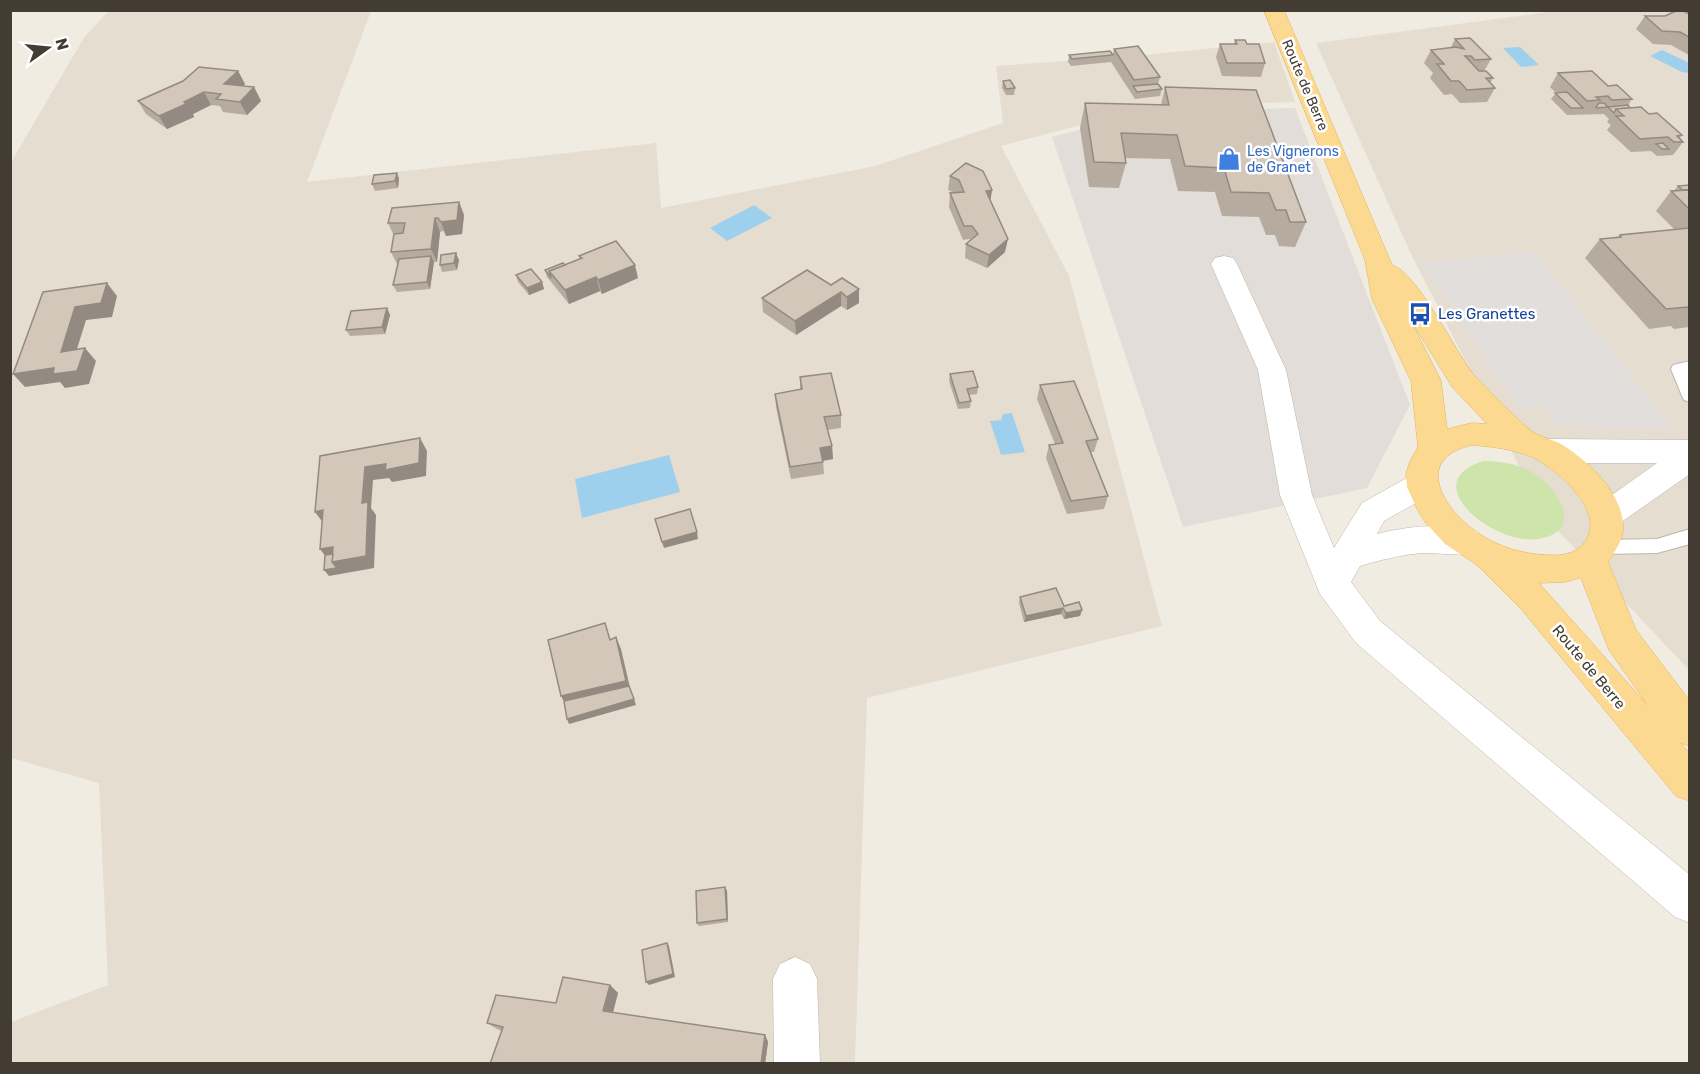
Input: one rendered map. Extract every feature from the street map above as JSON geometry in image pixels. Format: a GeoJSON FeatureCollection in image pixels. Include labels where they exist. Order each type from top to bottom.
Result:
{"type":"FeatureCollection","features":[{"type":"Feature","properties":{"kind":"main road","name":"Route de Berre"},"geometry":{"type":"LineString","coordinates":[[1274,10],[1378,260],[1386,299],[1425,381],[1434,449]]}},
{"type":"Feature","properties":{"kind":"main road","name":"Route de Berre"},"geometry":{"type":"LineString","coordinates":[[1378,260],[1405,290],[1463,381],[1535,446]]}},
{"type":"Feature","properties":{"kind":"main road"},"geometry":{"type":"LineString","coordinates":[[1472,434],[1496,435],[1535,446],[1568,465],[1586,480],[1599,498],[1606,516],[1607,533],[1596,553],[1575,567],[1554,570],[1532,569],[1476,548],[1444,524],[1435,511],[1423,484],[1424,465],[1434,449],[1450,439],[1472,434]]}},
{"type":"Feature","properties":{"kind":"main road","name":"Route de Berre"},"geometry":{"type":"LineString","coordinates":[[1476,548],[1533,599],[1689,783]]}},
{"type":"Feature","properties":{"kind":"main road"},"geometry":{"type":"LineString","coordinates":[[1596,553],[1622,639],[1689,729]]}},
{"type":"Feature","properties":{"kind":"street"},"geometry":{"type":"LineString","coordinates":[[1224,264],[1272,370],[1296,495],[1340,570],[1368,632],[1680,892],[1689,903]]}},
{"type":"Feature","properties":{"kind":"street"},"geometry":{"type":"LineString","coordinates":[[1535,446],[1689,452]]}},
{"type":"Feature","properties":{"kind":"street"},"geometry":{"type":"LineString","coordinates":[[1606,516],[1689,458]]}},
{"type":"Feature","properties":{"kind":"street"},"geometry":{"type":"LineString","coordinates":[[1340,570],[1373,512],[1423,484]]}},
{"type":"Feature","properties":{"kind":"street"},"geometry":{"type":"LineString","coordinates":[[1340,570],[1394,543],[1424,540],[1476,548]]}},
{"type":"Feature","properties":{"kind":"street"},"geometry":{"type":"LineString","coordinates":[[795,979],[797,1064]]}},
{"type":"Feature","properties":{"kind":"lane"},"geometry":{"type":"LineString","coordinates":[[1689,366],[1679,369],[1689,396]]}},
{"type":"Feature","properties":{"kind":"lane"},"geometry":{"type":"LineString","coordinates":[[1596,553],[1672,544],[1689,536]]}},
{"type":"Feature","properties":{"kind":"shaded area"},"geometry":{"type":"Polygon","coordinates":[[[109,11],[371,11],[307,182],[656,143],[661,208],[875,166],[1003,123],[996,66],[1134,56],[1274,42],[1295,102],[1150,107],[1001,146],[1069,276],[1162,626],[867,698],[855,1063],[11,1064],[11,1022],[108,985],[99,783],[11,758],[10,164],[85,36],[109,11]]]}},
{"type":"Feature","properties":{"kind":"shaded area"},"geometry":{"type":"Polygon","coordinates":[[[1556,11],[1689,11],[1689,670],[1545,517],[1410,252],[1316,43],[1556,11]]]}},
{"type":"Feature","properties":{"kind":"shaded area"},"geometry":{"type":"Polygon","coordinates":[[[1295,108],[1410,405],[1367,488],[1183,527],[1052,137],[1151,111],[1295,108]]]}},
{"type":"Feature","properties":{"kind":"shaded area"},"geometry":{"type":"Polygon","coordinates":[[[1534,252],[1674,428],[1556,426],[1543,407],[1519,408],[1422,263],[1534,252]]]}},
{"type":"Feature","properties":{"kind":"green space"},"geometry":{"type":"Polygon","coordinates":[[[1483,461],[1516,465],[1544,481],[1560,500],[1564,510],[1561,528],[1552,535],[1538,539],[1520,539],[1502,533],[1468,511],[1459,497],[1456,483],[1464,471],[1483,461]]]}},
{"type":"Feature","properties":{"kind":"water"},"geometry":{"type":"Polygon","coordinates":[[[1520,47],[1539,65],[1521,67],[1503,48],[1520,47]]]}},
{"type":"Feature","properties":{"kind":"water"},"geometry":{"type":"Polygon","coordinates":[[[1662,50],[1689,63],[1689,73],[1682,72],[1650,56],[1662,50]]]}},
{"type":"Feature","properties":{"kind":"water"},"geometry":{"type":"Polygon","coordinates":[[[754,205],[772,218],[727,241],[710,228],[754,205]]]}},
{"type":"Feature","properties":{"kind":"water"},"geometry":{"type":"Polygon","coordinates":[[[1012,413],[1025,452],[1001,455],[990,421],[1001,420],[1003,414],[1012,413]]]}},
{"type":"Feature","properties":{"kind":"water"},"geometry":{"type":"Polygon","coordinates":[[[669,455],[680,492],[582,518],[575,479],[669,455]]]}},
{"type":"Feature","properties":{"kind":"building"},"geometry":{"type":"Polygon","coordinates":[[[1678,10],[1689,14],[1689,37],[1680,32],[1662,31],[1645,16],[1665,16],[1678,10]]]}},
{"type":"Feature","properties":{"kind":"building"},"geometry":{"type":"Polygon","coordinates":[[[1470,38],[1491,59],[1475,60],[1471,56],[1465,56],[1479,71],[1486,71],[1493,78],[1486,78],[1495,88],[1467,90],[1459,81],[1451,81],[1437,64],[1444,64],[1431,50],[1456,47],[1464,49],[1455,39],[1470,38]]]}},
{"type":"Feature","properties":{"kind":"building"},"geometry":{"type":"Polygon","coordinates":[[[1235,40],[1245,40],[1247,44],[1259,44],[1265,63],[1227,63],[1220,44],[1237,44],[1235,40]]]}},
{"type":"Feature","properties":{"kind":"building"},"geometry":{"type":"Polygon","coordinates":[[[1138,46],[1160,77],[1134,80],[1114,49],[1138,46]]]}},
{"type":"Feature","properties":{"kind":"building"},"geometry":{"type":"Polygon","coordinates":[[[1110,51],[1113,55],[1072,59],[1069,55],[1110,51]]]}},
{"type":"Feature","properties":{"kind":"building"},"geometry":{"type":"Polygon","coordinates":[[[199,67],[238,71],[224,84],[254,87],[240,102],[216,99],[221,94],[204,92],[184,102],[186,104],[159,116],[138,101],[183,81],[199,67]]]}},
{"type":"Feature","properties":{"kind":"building"},"geometry":{"type":"Polygon","coordinates":[[[1592,71],[1608,86],[1617,85],[1632,99],[1612,100],[1608,96],[1596,97],[1600,100],[1587,101],[1558,73],[1592,71]]]}},
{"type":"Feature","properties":{"kind":"building"},"geometry":{"type":"Polygon","coordinates":[[[1010,80],[1015,88],[1006,89],[1003,81],[1010,80]]]}},
{"type":"Feature","properties":{"kind":"building"},"geometry":{"type":"Polygon","coordinates":[[[1158,84],[1162,89],[1137,92],[1133,86],[1158,84]]]}},
{"type":"Feature","properties":{"kind":"building"},"geometry":{"type":"Polygon","coordinates":[[[1165,87],[1256,90],[1306,222],[1290,222],[1286,210],[1276,210],[1269,193],[1231,192],[1224,168],[1185,166],[1177,135],[1121,133],[1126,163],[1094,162],[1085,103],[1169,105],[1165,87]]]}},
{"type":"Feature","properties":{"kind":"building"},"geometry":{"type":"Polygon","coordinates":[[[1567,92],[1583,108],[1571,108],[1555,93],[1567,92]]]}},
{"type":"Feature","properties":{"kind":"building"},"geometry":{"type":"Polygon","coordinates":[[[1599,103],[1604,103],[1608,107],[1597,108],[1599,103]]]}},
{"type":"Feature","properties":{"kind":"building"},"geometry":{"type":"Polygon","coordinates":[[[1628,105],[1630,108],[1616,109],[1614,113],[1608,107],[1628,105]]]}},
{"type":"Feature","properties":{"kind":"building"},"geometry":{"type":"Polygon","coordinates":[[[1641,107],[1649,114],[1657,113],[1682,135],[1677,136],[1683,142],[1674,142],[1668,137],[1640,139],[1616,116],[1624,116],[1616,109],[1641,107]]]}},
{"type":"Feature","properties":{"kind":"building"},"geometry":{"type":"Polygon","coordinates":[[[1663,143],[1669,149],[1662,149],[1656,144],[1663,143]]]}},
{"type":"Feature","properties":{"kind":"building"},"geometry":{"type":"Polygon","coordinates":[[[966,163],[983,171],[992,190],[986,191],[1008,239],[989,255],[966,244],[978,234],[972,226],[964,226],[950,193],[964,192],[959,180],[950,176],[966,163]]]}},
{"type":"Feature","properties":{"kind":"building"},"geometry":{"type":"Polygon","coordinates":[[[397,173],[395,181],[372,184],[374,175],[397,173]]]}},
{"type":"Feature","properties":{"kind":"building"},"geometry":{"type":"Polygon","coordinates":[[[1689,185],[1689,192],[1678,186],[1689,185]]]}},
{"type":"Feature","properties":{"kind":"building"},"geometry":{"type":"Polygon","coordinates":[[[1688,190],[1689,192],[1689,209],[1671,191],[1688,190]]]}},
{"type":"Feature","properties":{"kind":"building"},"geometry":{"type":"Polygon","coordinates":[[[459,202],[457,220],[441,222],[435,218],[431,249],[391,252],[394,234],[403,233],[405,223],[388,223],[392,208],[459,202]]]}},
{"type":"Feature","properties":{"kind":"building"},"geometry":{"type":"Polygon","coordinates":[[[1689,228],[1689,308],[1666,309],[1600,239],[1621,237],[1620,235],[1689,228]]]}},
{"type":"Feature","properties":{"kind":"building"},"geometry":{"type":"Polygon","coordinates":[[[616,241],[635,265],[598,280],[596,277],[565,290],[549,271],[582,258],[579,256],[616,241]]]}},
{"type":"Feature","properties":{"kind":"building"},"geometry":{"type":"Polygon","coordinates":[[[456,253],[454,263],[440,265],[441,255],[456,253]]]}},
{"type":"Feature","properties":{"kind":"building"},"geometry":{"type":"Polygon","coordinates":[[[431,256],[427,282],[393,285],[399,259],[431,256]]]}},
{"type":"Feature","properties":{"kind":"building"},"geometry":{"type":"Polygon","coordinates":[[[563,263],[565,265],[549,271],[551,278],[545,270],[563,263]]]}},
{"type":"Feature","properties":{"kind":"building"},"geometry":{"type":"Polygon","coordinates":[[[531,269],[542,282],[527,288],[516,275],[531,269]]]}},
{"type":"Feature","properties":{"kind":"building"},"geometry":{"type":"Polygon","coordinates":[[[807,270],[831,285],[842,278],[859,289],[847,297],[841,292],[795,321],[762,298],[807,270]]]}},
{"type":"Feature","properties":{"kind":"building"},"geometry":{"type":"Polygon","coordinates":[[[107,283],[101,303],[75,307],[61,352],[85,348],[77,371],[53,374],[54,368],[13,374],[43,292],[107,283]]]}},
{"type":"Feature","properties":{"kind":"building"},"geometry":{"type":"Polygon","coordinates":[[[387,308],[382,327],[346,330],[351,311],[387,308]]]}},
{"type":"Feature","properties":{"kind":"building"},"geometry":{"type":"Polygon","coordinates":[[[973,371],[978,387],[967,389],[971,401],[959,403],[950,374],[973,371]]]}},
{"type":"Feature","properties":{"kind":"building"},"geometry":{"type":"Polygon","coordinates":[[[831,373],[841,415],[824,417],[832,446],[820,448],[823,462],[790,467],[775,394],[802,389],[800,377],[831,373]]]}},
{"type":"Feature","properties":{"kind":"building"},"geometry":{"type":"Polygon","coordinates":[[[1074,381],[1098,439],[1086,441],[1108,496],[1071,501],[1049,445],[1063,443],[1040,385],[1074,381]]]}},
{"type":"Feature","properties":{"kind":"building"},"geometry":{"type":"Polygon","coordinates":[[[420,438],[419,463],[385,470],[386,464],[365,467],[362,503],[368,502],[366,556],[332,562],[333,547],[320,549],[323,510],[315,512],[320,456],[420,438]]]}},
{"type":"Feature","properties":{"kind":"building"},"geometry":{"type":"Polygon","coordinates":[[[690,509],[697,532],[662,542],[655,519],[690,509]]]}},
{"type":"Feature","properties":{"kind":"building"},"geometry":{"type":"Polygon","coordinates":[[[333,554],[332,562],[337,568],[324,570],[325,555],[333,554]]]}},
{"type":"Feature","properties":{"kind":"building"},"geometry":{"type":"Polygon","coordinates":[[[1056,588],[1064,606],[1079,602],[1082,610],[1066,613],[1063,608],[1026,616],[1020,597],[1056,588]]]}},
{"type":"Feature","properties":{"kind":"building"},"geometry":{"type":"Polygon","coordinates":[[[605,623],[610,640],[616,637],[626,681],[561,696],[548,640],[605,623]]]}},
{"type":"Feature","properties":{"kind":"building"},"geometry":{"type":"Polygon","coordinates":[[[629,686],[634,699],[567,719],[564,701],[629,686]]]}},
{"type":"Feature","properties":{"kind":"building"},"geometry":{"type":"Polygon","coordinates":[[[725,887],[727,919],[697,923],[696,891],[725,887]]]}},
{"type":"Feature","properties":{"kind":"building"},"geometry":{"type":"Polygon","coordinates":[[[667,943],[673,974],[646,982],[642,950],[667,943]]]}},
{"type":"Feature","properties":{"kind":"building"},"geometry":{"type":"Polygon","coordinates":[[[563,977],[610,985],[603,1011],[765,1035],[761,1064],[490,1064],[503,1027],[487,1023],[496,995],[556,1003],[563,977]]]}},
{"type":"Feature","properties":{"kind":"place","name":"Les Vignerons de Granet"},"geometry":{"type":"Point","coordinates":[1229,159]}},
{"type":"Feature","properties":{"kind":"place","name":"Les Granettes"},"geometry":{"type":"Point","coordinates":[1420,314]}}]}
